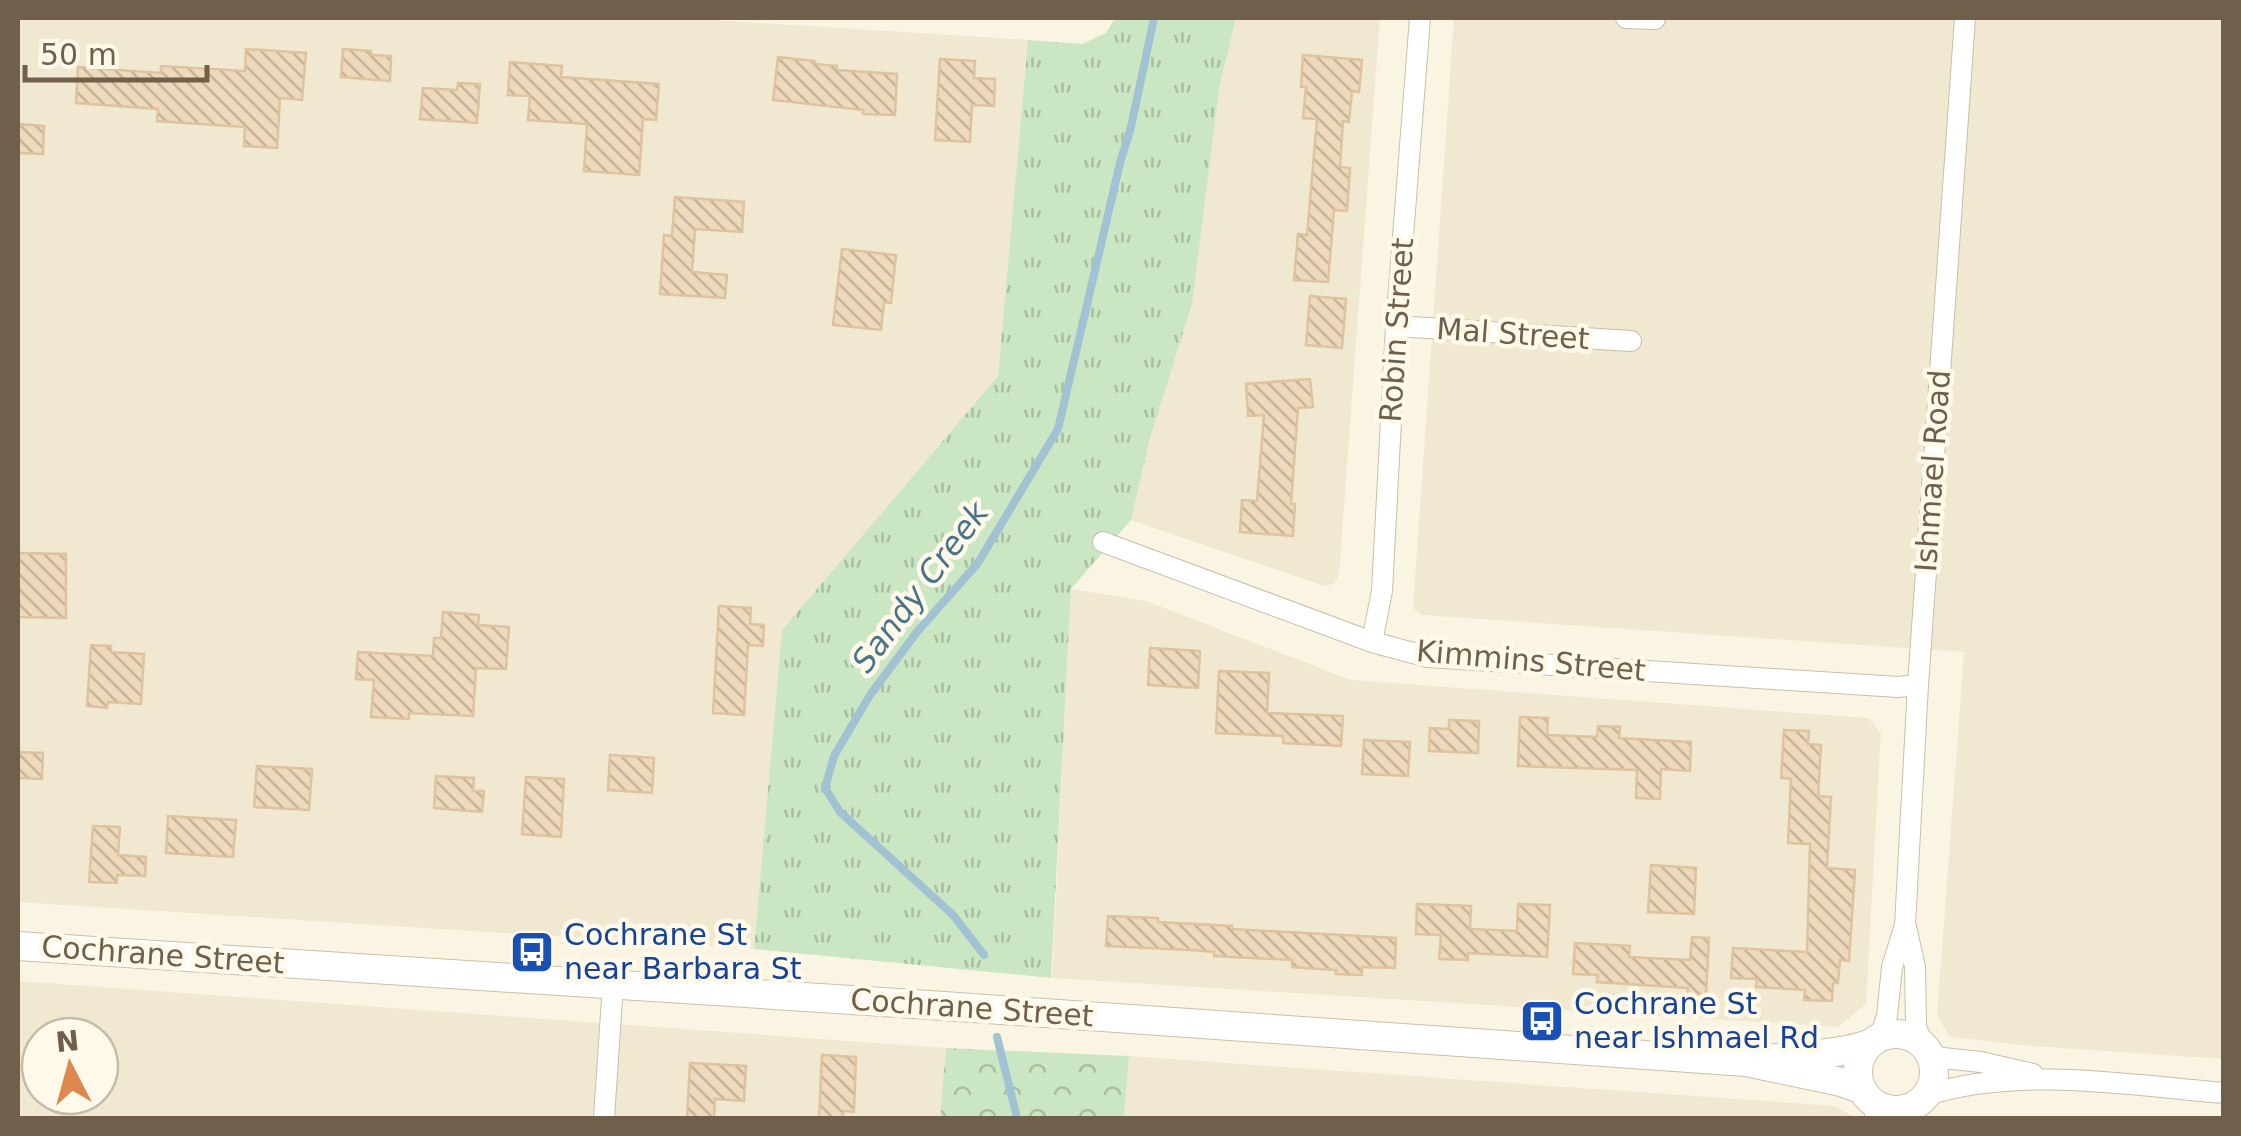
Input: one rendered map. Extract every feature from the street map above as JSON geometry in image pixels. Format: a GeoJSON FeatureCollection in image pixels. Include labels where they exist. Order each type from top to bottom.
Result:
{"type":"FeatureCollection","features":[{"type":"Feature","properties":{"kind":"street","name":"Robin Street"},"geometry":{"type":"LineString","coordinates":[[1372,642],[1382,591],[1396,326],[1420,18]]}},
{"type":"Feature","properties":{"kind":"street"},"geometry":{"type":"LineString","coordinates":[[1626,18],[1655,20]]}},
{"type":"Feature","properties":{"kind":"street","name":"Ishmael Road"},"geometry":{"type":"LineString","coordinates":[[1874,1040],[1887,1016],[1892,967],[1905,925],[1964,18]]}},
{"type":"Feature","properties":{"kind":"street","name":"Mal Street"},"geometry":{"type":"LineString","coordinates":[[1396,326],[1630,341]]}},
{"type":"Feature","properties":{"kind":"street","name":"Kimmins Street"},"geometry":{"type":"LineString","coordinates":[[1103,542],[1372,642],[1428,657],[1898,687],[1918,684]]}},
{"type":"Feature","properties":{"kind":"street","name":"Ishmael Road"},"geometry":{"type":"LineString","coordinates":[[1905,925],[1915,967],[1916,1027],[1927,1050]]}},
{"type":"Feature","properties":{"kind":"street","name":"Cochrane Street"},"geometry":{"type":"LineString","coordinates":[[18,946],[1746,1062],[1842,1082],[1870,1103]]}},
{"type":"Feature","properties":{"kind":"street"},"geometry":{"type":"LineString","coordinates":[[604,1118],[613,984]]}},
{"type":"Feature","properties":{"kind":"street"},"geometry":{"type":"LineString","coordinates":[[2059,1080],[1927,1050],[1902,1033],[1874,1040],[1858,1062],[1858,1080],[1870,1103],[1895,1110],[1979,1084],[2059,1080],[2224,1093]]}},
{"type":"Feature","properties":{"kind":"street","name":"Cochrane Street"},"geometry":{"type":"LineString","coordinates":[[1746,1062],[1852,1050],[1874,1040]]}},
{"type":"Feature","properties":{"kind":"street"},"geometry":{"type":"LineString","coordinates":[[1918,1106],[1934,1083],[1935,1070],[1927,1050]]}},
{"type":"Feature","properties":{"kind":"shaded area"},"geometry":{"type":"Polygon","coordinates":[[[18,18],[683,18],[1028,40],[998,376],[782,630],[754,949],[18,902],[18,18]]]}},
{"type":"Feature","properties":{"kind":"shaded area"},"geometry":{"type":"Polygon","coordinates":[[[1236,18],[1380,18],[1339,574],[1334,584],[1324,586],[1131,520],[1236,18]]]}},
{"type":"Feature","properties":{"kind":"shaded area"},"geometry":{"type":"Polygon","coordinates":[[[1454,18],[2223,18],[2223,1059],[1950,1037],[1937,1016],[1964,652],[1422,615],[1413,608],[1454,18]]]}},
{"type":"Feature","properties":{"kind":"shaded area"},"geometry":{"type":"Polygon","coordinates":[[[1071,589],[1146,601],[1351,680],[1868,718],[1881,732],[1866,1004],[1838,1027],[1052,978],[1071,589]]]}},
{"type":"Feature","properties":{"kind":"shaded area"},"geometry":{"type":"Polygon","coordinates":[[[18,981],[946,1048],[940,1118],[18,1118],[18,981]]]}},
{"type":"Feature","properties":{"kind":"shaded area"},"geometry":{"type":"Polygon","coordinates":[[[1129,1056],[1835,1106],[1853,1118],[1124,1118],[1129,1056]]]}},
{"type":"Feature","properties":{"kind":"green space"},"geometry":{"type":"Polygon","coordinates":[[[1115,18],[1236,18],[1219,89],[1192,304],[1150,438],[1131,520],[1071,589],[1051,978],[754,949],[782,630],[998,376],[1028,40],[1082,44],[1106,33],[1115,18]]]}},
{"type":"Feature","properties":{"kind":"green space"},"geometry":{"type":"Polygon","coordinates":[[[946,1048],[1129,1056],[1124,1118],[940,1118],[946,1048]]]}},
{"type":"Feature","properties":{"kind":"building"},"geometry":{"type":"Polygon","coordinates":[[[246,49],[306,53],[302,100],[280,98],[277,148],[244,146],[245,127],[157,121],[158,109],[76,103],[78,67],[161,73],[161,66],[245,71],[246,49]]]}},
{"type":"Feature","properties":{"kind":"building"},"geometry":{"type":"Polygon","coordinates":[[[343,49],[391,56],[390,81],[341,77],[343,49]]]}},
{"type":"Feature","properties":{"kind":"building"},"geometry":{"type":"Polygon","coordinates":[[[1303,55],[1362,60],[1359,92],[1352,91],[1349,122],[1343,121],[1340,167],[1350,168],[1347,211],[1334,210],[1328,282],[1294,280],[1298,234],[1307,235],[1317,119],[1303,118],[1303,55]]]}},
{"type":"Feature","properties":{"kind":"building"},"geometry":{"type":"Polygon","coordinates":[[[778,57],[815,61],[814,64],[837,66],[837,70],[897,74],[895,115],[773,100],[778,57]]]}},
{"type":"Feature","properties":{"kind":"building"},"geometry":{"type":"Polygon","coordinates":[[[940,59],[975,61],[974,78],[995,79],[994,106],[972,105],[970,142],[935,140],[940,59]]]}},
{"type":"Feature","properties":{"kind":"building"},"geometry":{"type":"Polygon","coordinates":[[[510,62],[562,66],[561,77],[659,84],[656,120],[643,119],[639,175],[584,171],[587,124],[528,120],[530,96],[508,95],[510,62]]]}},
{"type":"Feature","properties":{"kind":"building"},"geometry":{"type":"Polygon","coordinates":[[[458,83],[480,84],[477,123],[420,119],[423,88],[457,90],[458,83]]]}},
{"type":"Feature","properties":{"kind":"building"},"geometry":{"type":"Polygon","coordinates":[[[18,124],[44,126],[43,154],[18,153],[18,124]]]}},
{"type":"Feature","properties":{"kind":"building"},"geometry":{"type":"Polygon","coordinates":[[[675,197],[744,202],[742,232],[695,229],[692,272],[727,275],[725,298],[660,294],[664,235],[672,236],[675,197]]]}},
{"type":"Feature","properties":{"kind":"building"},"geometry":{"type":"Polygon","coordinates":[[[842,249],[896,255],[891,303],[884,302],[881,330],[833,325],[842,249]]]}},
{"type":"Feature","properties":{"kind":"building"},"geometry":{"type":"Polygon","coordinates":[[[1310,296],[1346,299],[1342,348],[1306,345],[1310,296]]]}},
{"type":"Feature","properties":{"kind":"building"},"geometry":{"type":"Polygon","coordinates":[[[1310,379],[1313,407],[1298,408],[1291,504],[1295,504],[1293,536],[1240,532],[1242,500],[1257,501],[1264,415],[1248,416],[1246,384],[1310,379]]]}},
{"type":"Feature","properties":{"kind":"building"},"geometry":{"type":"Polygon","coordinates":[[[18,553],[66,554],[66,618],[18,617],[18,553]]]}},
{"type":"Feature","properties":{"kind":"building"},"geometry":{"type":"Polygon","coordinates":[[[719,606],[751,608],[750,624],[764,625],[763,646],[748,645],[744,715],[713,713],[719,606]]]}},
{"type":"Feature","properties":{"kind":"building"},"geometry":{"type":"Polygon","coordinates":[[[443,612],[479,615],[478,625],[509,627],[506,669],[476,668],[473,716],[409,713],[409,719],[371,717],[374,680],[356,679],[358,652],[433,656],[434,638],[441,638],[443,612]]]}},
{"type":"Feature","properties":{"kind":"building"},"geometry":{"type":"Polygon","coordinates":[[[91,645],[111,646],[111,652],[144,654],[141,704],[108,702],[107,708],[87,706],[91,645]]]}},
{"type":"Feature","properties":{"kind":"building"},"geometry":{"type":"Polygon","coordinates":[[[1150,648],[1200,651],[1198,688],[1148,685],[1150,648]]]}},
{"type":"Feature","properties":{"kind":"building"},"geometry":{"type":"Polygon","coordinates":[[[1219,671],[1269,673],[1267,713],[1343,716],[1341,746],[1283,743],[1283,736],[1216,733],[1219,671]]]}},
{"type":"Feature","properties":{"kind":"building"},"geometry":{"type":"Polygon","coordinates":[[[1520,717],[1548,718],[1547,735],[1597,737],[1598,726],[1620,727],[1619,738],[1691,742],[1690,771],[1661,769],[1660,799],[1636,798],[1637,770],[1518,766],[1520,717]]]}},
{"type":"Feature","properties":{"kind":"building"},"geometry":{"type":"Polygon","coordinates":[[[1449,720],[1479,721],[1478,753],[1429,751],[1430,728],[1449,729],[1449,720]]]}},
{"type":"Feature","properties":{"kind":"building"},"geometry":{"type":"Polygon","coordinates":[[[1784,730],[1809,731],[1808,744],[1821,745],[1818,796],[1831,797],[1827,868],[1855,870],[1849,961],[1840,960],[1832,1001],[1804,1000],[1805,990],[1756,987],[1757,979],[1731,978],[1733,948],[1807,952],[1810,844],[1788,843],[1791,779],[1781,778],[1784,730]]]}},
{"type":"Feature","properties":{"kind":"building"},"geometry":{"type":"Polygon","coordinates":[[[1364,740],[1410,742],[1408,776],[1362,774],[1364,740]]]}},
{"type":"Feature","properties":{"kind":"building"},"geometry":{"type":"Polygon","coordinates":[[[18,752],[43,753],[42,779],[18,778],[18,752]]]}},
{"type":"Feature","properties":{"kind":"building"},"geometry":{"type":"Polygon","coordinates":[[[610,755],[654,758],[652,793],[608,790],[610,755]]]}},
{"type":"Feature","properties":{"kind":"building"},"geometry":{"type":"Polygon","coordinates":[[[257,766],[312,769],[309,810],[254,807],[257,766]]]}},
{"type":"Feature","properties":{"kind":"building"},"geometry":{"type":"Polygon","coordinates":[[[436,776],[474,778],[473,791],[484,791],[482,812],[434,808],[436,776]]]}},
{"type":"Feature","properties":{"kind":"building"},"geometry":{"type":"Polygon","coordinates":[[[526,777],[564,779],[561,837],[522,834],[526,777]]]}},
{"type":"Feature","properties":{"kind":"building"},"geometry":{"type":"Polygon","coordinates":[[[168,816],[236,820],[233,857],[166,853],[168,816]]]}},
{"type":"Feature","properties":{"kind":"building"},"geometry":{"type":"Polygon","coordinates":[[[93,826],[120,827],[118,855],[146,857],[145,876],[117,875],[117,883],[89,882],[93,826]]]}},
{"type":"Feature","properties":{"kind":"building"},"geometry":{"type":"Polygon","coordinates":[[[1651,865],[1696,868],[1694,914],[1648,912],[1651,865]]]}},
{"type":"Feature","properties":{"kind":"building"},"geometry":{"type":"Polygon","coordinates":[[[1417,904],[1471,906],[1470,929],[1517,931],[1518,904],[1550,905],[1547,957],[1468,953],[1468,960],[1439,959],[1441,935],[1416,934],[1417,904]]]}},
{"type":"Feature","properties":{"kind":"building"},"geometry":{"type":"Polygon","coordinates":[[[1108,916],[1158,918],[1158,922],[1232,929],[1396,938],[1395,968],[1362,967],[1362,975],[1336,974],[1336,970],[1292,967],[1292,960],[1106,946],[1108,916]]]}},
{"type":"Feature","properties":{"kind":"building"},"geometry":{"type":"Polygon","coordinates":[[[1692,937],[1709,938],[1706,995],[1687,994],[1688,988],[1597,982],[1598,975],[1573,974],[1575,943],[1630,946],[1629,957],[1690,960],[1692,937]]]}},
{"type":"Feature","properties":{"kind":"building"},"geometry":{"type":"Polygon","coordinates":[[[822,1055],[856,1057],[854,1112],[843,1111],[843,1118],[819,1118],[822,1055]]]}},
{"type":"Feature","properties":{"kind":"building"},"geometry":{"type":"Polygon","coordinates":[[[690,1063],[746,1066],[744,1101],[715,1099],[714,1118],[687,1118],[690,1063]]]}},
{"type":"Feature","properties":{"kind":"waterway","name":"Sandy Creek"},"geometry":{"type":"LineString","coordinates":[[984,955],[953,915],[840,812],[825,788],[834,756],[870,695],[917,632],[978,563],[1058,429],[1154,18]]}},
{"type":"Feature","properties":{"kind":"waterway","name":"Sandy Creek"},"geometry":{"type":"LineString","coordinates":[[997,1037],[1017,1118]]}},
{"type":"Feature","properties":{"kind":"place","name":"Cochrane St near Barbara St"},"geometry":{"type":"Point","coordinates":[532,952]}},
{"type":"Feature","properties":{"kind":"place","name":"Cochrane St near Ishmael Rd"},"geometry":{"type":"Point","coordinates":[1542,1021]}}]}
